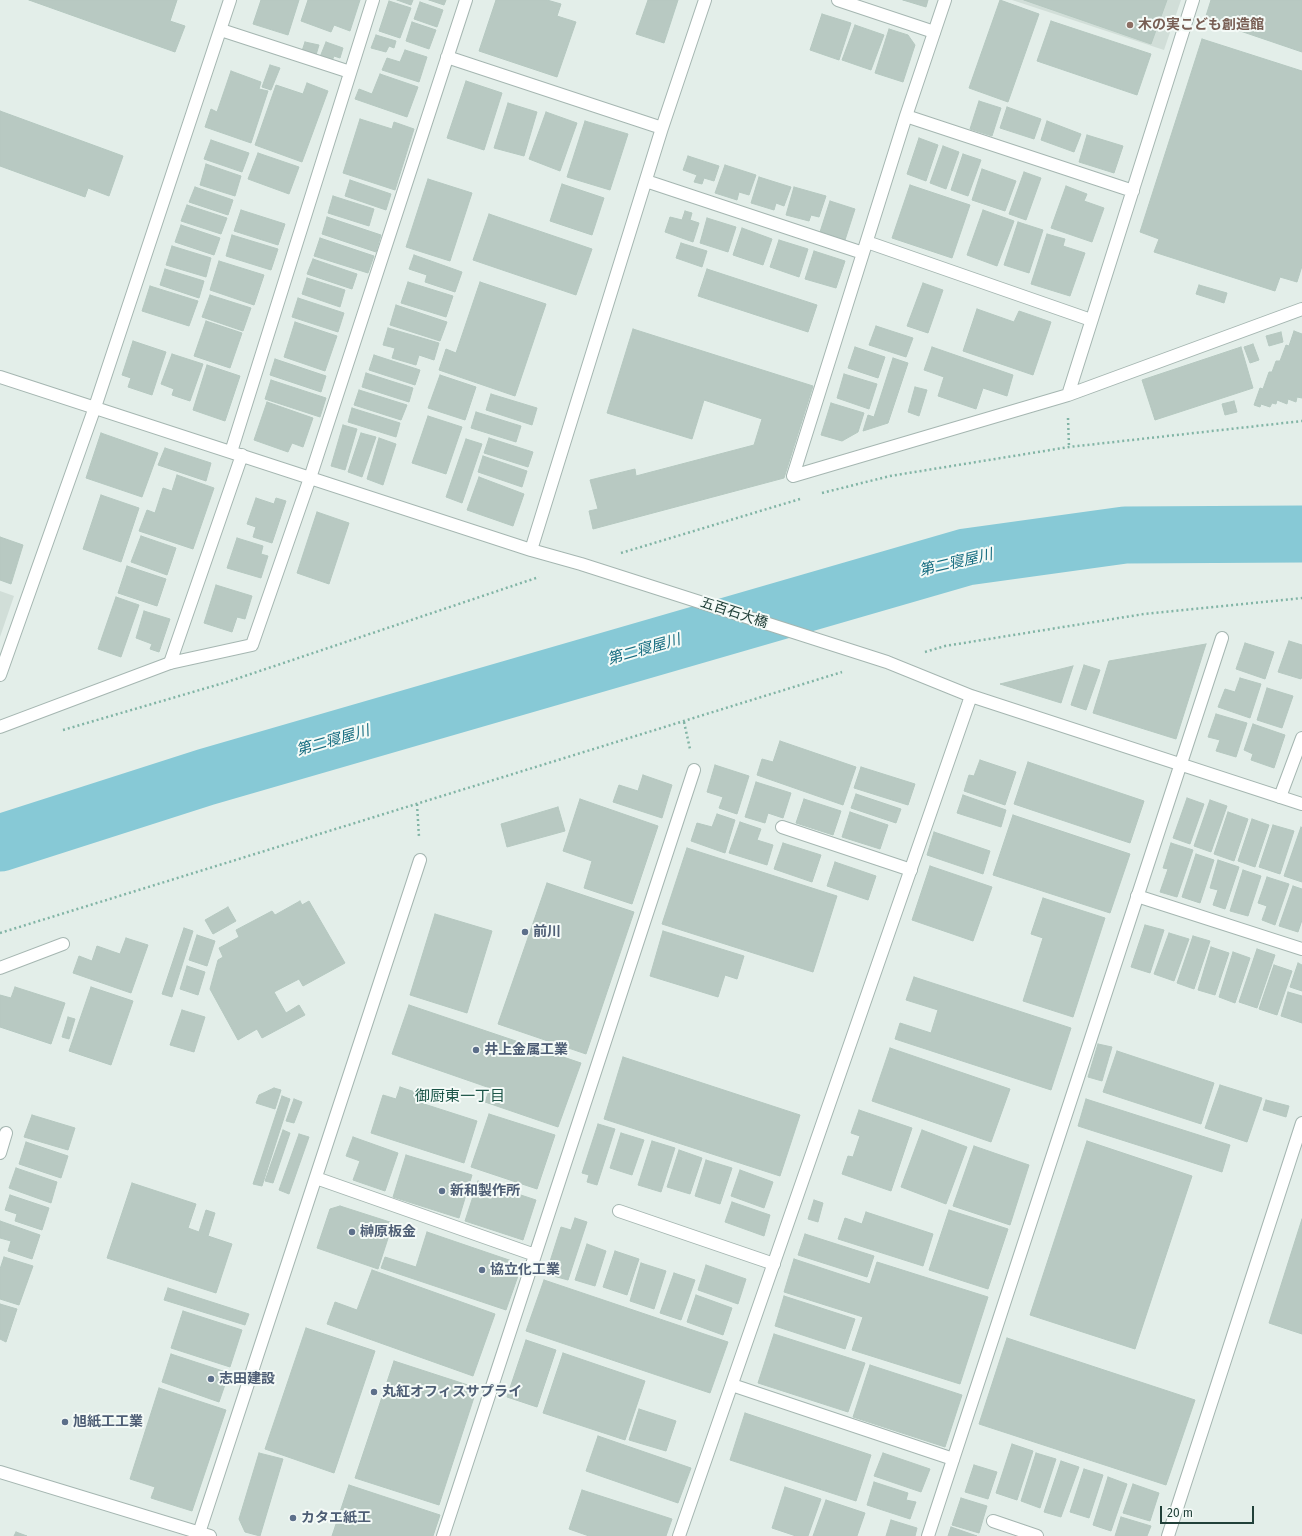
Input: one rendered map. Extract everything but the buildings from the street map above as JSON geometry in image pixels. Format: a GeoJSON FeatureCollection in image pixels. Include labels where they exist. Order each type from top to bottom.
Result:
{"type":"FeatureCollection","features":[{"type":"Feature","properties":{"kind":"street"},"geometry":{"type":"LineString","coordinates":[[0,674],[95,407],[230,0]]}},
{"type":"Feature","properties":{"kind":"street"},"geometry":{"type":"LineString","coordinates":[[170,663],[236,453],[373,0]]}},
{"type":"Feature","properties":{"kind":"street"},"geometry":{"type":"LineString","coordinates":[[0,727],[170,663],[252,645],[310,478],[466,0]]}},
{"type":"Feature","properties":{"kind":"street"},"geometry":{"type":"LineString","coordinates":[[531,550],[662,128],[705,0]]}},
{"type":"Feature","properties":{"kind":"street"},"geometry":{"type":"LineString","coordinates":[[838,0],[934,32]]}},
{"type":"Feature","properties":{"kind":"street"},"geometry":{"type":"LineString","coordinates":[[945,0],[906,116],[793,476],[1068,395],[1302,309]]}},
{"type":"Feature","properties":{"kind":"street"},"geometry":{"type":"LineString","coordinates":[[1068,395],[1193,0]]}},
{"type":"Feature","properties":{"kind":"street"},"geometry":{"type":"LineString","coordinates":[[221,30],[350,72]]}},
{"type":"Feature","properties":{"kind":"street"},"geometry":{"type":"LineString","coordinates":[[447,57],[662,128]]}},
{"type":"Feature","properties":{"kind":"street"},"geometry":{"type":"LineString","coordinates":[[906,116],[1132,192]]}},
{"type":"Feature","properties":{"kind":"street"},"geometry":{"type":"LineString","coordinates":[[646,181],[865,247],[1091,320]]}},
{"type":"Feature","properties":{"kind":"street","name":"五百石大橋"},"geometry":{"type":"LineString","coordinates":[[0,377],[531,550],[581,564],[887,662],[971,696],[1302,804]]}},
{"type":"Feature","properties":{"kind":"street"},"geometry":{"type":"LineString","coordinates":[[928,1536],[1222,638]]}},
{"type":"Feature","properties":{"kind":"street"},"geometry":{"type":"LineString","coordinates":[[680,1536],[971,696]]}},
{"type":"Feature","properties":{"kind":"street"},"geometry":{"type":"LineString","coordinates":[[1280,797],[1302,738]]}},
{"type":"Feature","properties":{"kind":"street"},"geometry":{"type":"LineString","coordinates":[[443,1536],[694,770]]}},
{"type":"Feature","properties":{"kind":"street"},"geometry":{"type":"LineString","coordinates":[[782,827],[911,870]]}},
{"type":"Feature","properties":{"kind":"street"},"geometry":{"type":"LineString","coordinates":[[0,1472],[203,1535],[316,1178],[420,860]]}},
{"type":"Feature","properties":{"kind":"street"},"geometry":{"type":"LineString","coordinates":[[1137,896],[1302,949]]}},
{"type":"Feature","properties":{"kind":"street"},"geometry":{"type":"LineString","coordinates":[[0,968],[63,944]]}},
{"type":"Feature","properties":{"kind":"street"},"geometry":{"type":"LineString","coordinates":[[1168,1536],[1302,1123]]}},
{"type":"Feature","properties":{"kind":"street"},"geometry":{"type":"LineString","coordinates":[[0,1153],[6,1133]]}},
{"type":"Feature","properties":{"kind":"street"},"geometry":{"type":"LineString","coordinates":[[316,1178],[535,1255]]}},
{"type":"Feature","properties":{"kind":"street"},"geometry":{"type":"LineString","coordinates":[[619,1211],[774,1264]]}},
{"type":"Feature","properties":{"kind":"street"},"geometry":{"type":"LineString","coordinates":[[732,1385],[952,1459]]}},
{"type":"Feature","properties":{"kind":"street"},"geometry":{"type":"LineString","coordinates":[[993,1521],[1037,1536]]}},
{"type":"Feature","properties":{"kind":"path"},"geometry":{"type":"LineString","coordinates":[[1068,395],[1069,447]]}},
{"type":"Feature","properties":{"kind":"path"},"geometry":{"type":"LineString","coordinates":[[822,493],[890,476],[1069,447],[1302,422]]}},
{"type":"Feature","properties":{"kind":"path"},"geometry":{"type":"LineString","coordinates":[[619,553],[806,498]]}},
{"type":"Feature","properties":{"kind":"path"},"geometry":{"type":"LineString","coordinates":[[60,730],[227,682],[544,575]]}},
{"type":"Feature","properties":{"kind":"path"},"geometry":{"type":"LineString","coordinates":[[923,652],[945,646],[1144,614],[1302,598]]}},
{"type":"Feature","properties":{"kind":"path"},"geometry":{"type":"LineString","coordinates":[[0,933],[850,670]]}},
{"type":"Feature","properties":{"kind":"path"},"geometry":{"type":"LineString","coordinates":[[684,722],[694,770]]}},
{"type":"Feature","properties":{"kind":"path"},"geometry":{"type":"LineString","coordinates":[[417,804],[420,860]]}},
{"type":"Feature","properties":{"kind":"shaded area","name":"木の実こども創造館"},"geometry":{"type":"Polygon","coordinates":[[[1012,0],[1181,0],[1164,50],[1012,0]]]}},
{"type":"Feature","properties":{"kind":"shaded area"},"geometry":{"type":"Polygon","coordinates":[[[0,591],[14,596],[0,637],[0,591]]]}},
{"type":"Feature","properties":{"kind":"waterway","name":"第二寝屋川"},"geometry":{"type":"LineString","coordinates":[[0,843],[206,777],[966,557],[1125,535],[1302,534]]}},
{"type":"Feature","properties":{"kind":"place","name":"木の実こども創造館"},"geometry":{"type":"Point","coordinates":[1130,25]}},
{"type":"Feature","properties":{"kind":"place","name":"前川"},"geometry":{"type":"Point","coordinates":[525,932]}},
{"type":"Feature","properties":{"kind":"place","name":"井上金属工業"},"geometry":{"type":"Point","coordinates":[476,1050]}},
{"type":"Feature","properties":{"kind":"place","name":"新和製作所"},"geometry":{"type":"Point","coordinates":[442,1191]}},
{"type":"Feature","properties":{"kind":"place","name":"榊原板金"},"geometry":{"type":"Point","coordinates":[352,1232]}},
{"type":"Feature","properties":{"kind":"place","name":"協立化工業"},"geometry":{"type":"Point","coordinates":[482,1270]}},
{"type":"Feature","properties":{"kind":"place","name":"志田建設"},"geometry":{"type":"Point","coordinates":[211,1379]}},
{"type":"Feature","properties":{"kind":"place","name":"丸紅オフィスサプライ"},"geometry":{"type":"Point","coordinates":[374,1392]}},
{"type":"Feature","properties":{"kind":"place","name":"旭紙工工業"},"geometry":{"type":"Point","coordinates":[65,1422]}},
{"type":"Feature","properties":{"kind":"place","name":"カタエ紙工"},"geometry":{"type":"Point","coordinates":[293,1518]}},
{"type":"Feature","properties":{"kind":"district","name":"御厨東一丁目"},"geometry":{"type":"Point","coordinates":[460,1097]}}]}
